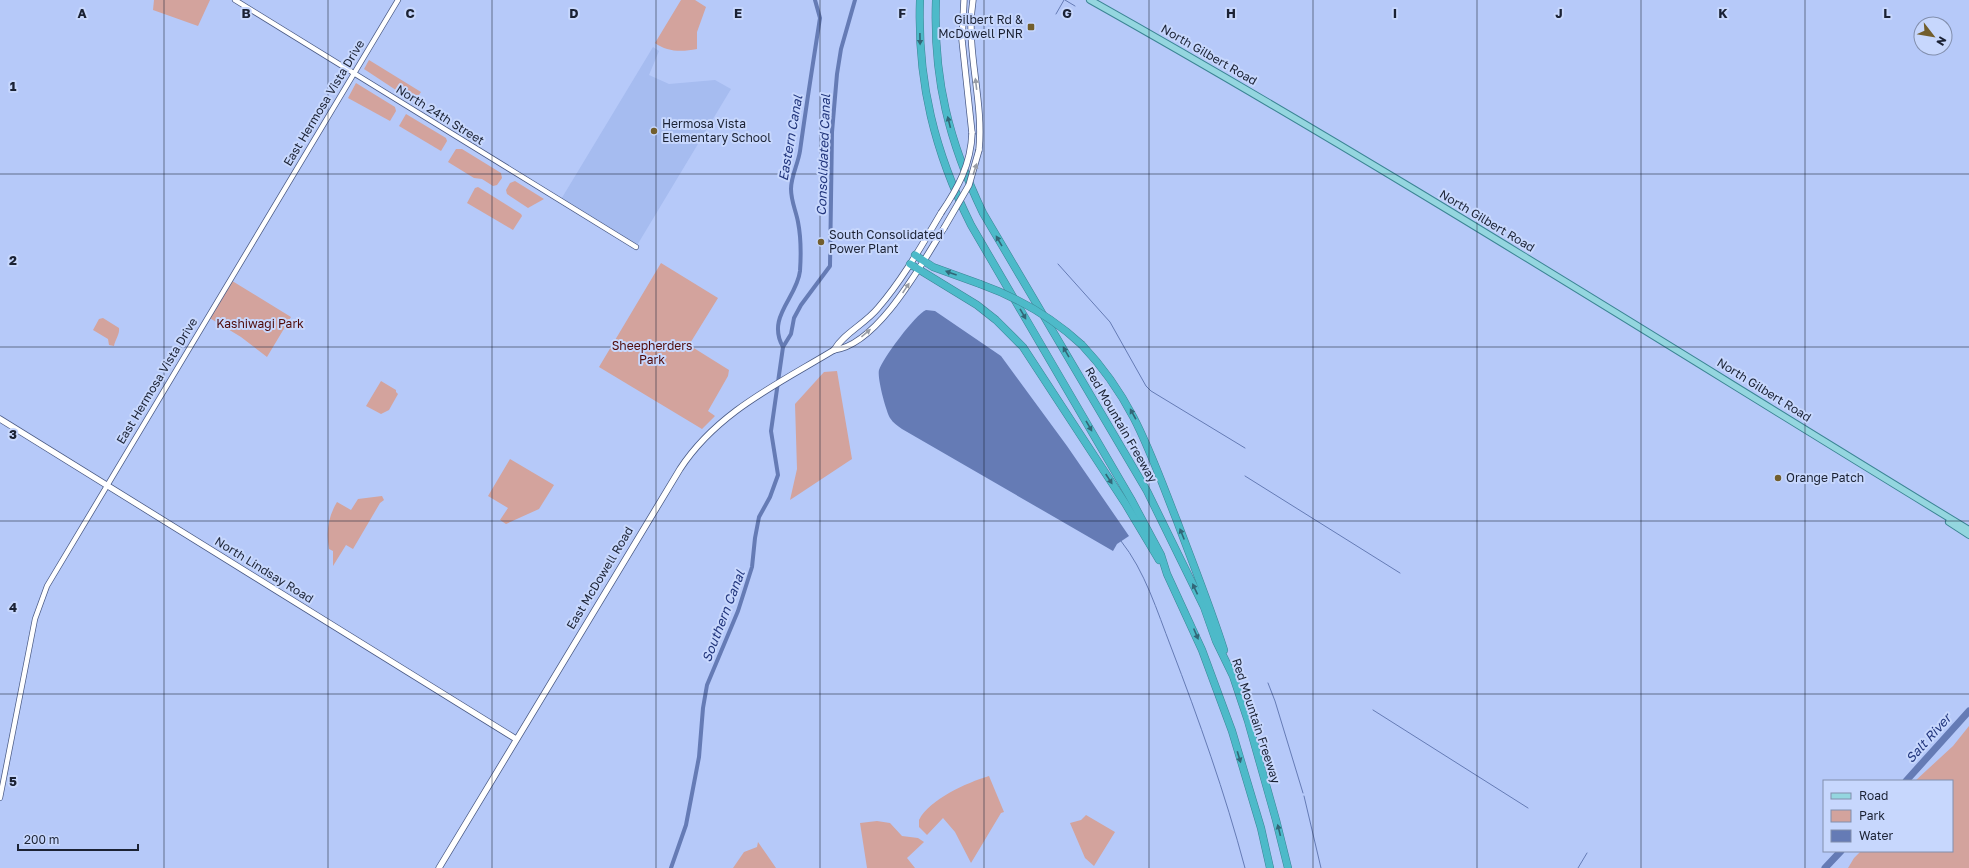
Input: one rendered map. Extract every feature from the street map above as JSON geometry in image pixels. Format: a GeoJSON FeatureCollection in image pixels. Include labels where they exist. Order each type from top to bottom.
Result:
{"type":"FeatureCollection","features":[{"type":"Feature","properties":{"kind":"highway"},"geometry":{"type":"LineString","coordinates":[[920,0],[920,53],[927,103],[932,127],[951,184],[971,225],[1132,499],[1161,555],[1167,574]]}},
{"type":"Feature","properties":{"kind":"highway","name":"Red Mountain Freeway"},"geometry":{"type":"LineString","coordinates":[[936,0],[935,37],[940,85],[954,143],[969,183],[983,213],[1123,450],[1164,523],[1204,607],[1216,641],[1233,676],[1276,820],[1288,868]]}},
{"type":"Feature","properties":{"kind":"highway"},"geometry":{"type":"LineString","coordinates":[[915,255],[933,267],[1006,294],[1040,311],[1062,327],[1082,345],[1111,378],[1135,417],[1210,606],[1233,676]]}},
{"type":"Feature","properties":{"kind":"highway"},"geometry":{"type":"LineString","coordinates":[[910,264],[977,305],[996,320],[1023,347],[1125,503],[1167,574],[1202,650],[1232,731],[1261,828],[1270,868]]}},
{"type":"Feature","properties":{"kind":"main road","name":"East McDowell Road"},"geometry":{"type":"LineString","coordinates":[[834,350],[839,342],[853,332],[877,310],[910,264],[956,190],[965,171],[970,154],[972,133],[962,40],[964,0]]}},
{"type":"Feature","properties":{"kind":"main road","name":"East McDowell Road"},"geometry":{"type":"LineString","coordinates":[[439,868],[686,458],[701,440],[722,420],[769,389],[834,350],[845,349],[882,318],[901,296],[944,228],[969,185],[979,150],[980,114],[971,40],[973,0]]}},
{"type":"Feature","properties":{"kind":"main road","name":"North Gilbert Road"},"geometry":{"type":"LineString","coordinates":[[1090,0],[1281,110],[1492,236],[1969,530]]}},
{"type":"Feature","properties":{"kind":"main road","name":"North Lindsay Road"},"geometry":{"type":"LineString","coordinates":[[0,420],[516,739]]}},
{"type":"Feature","properties":{"kind":"main road","name":"North Gilbert Road"},"geometry":{"type":"LineString","coordinates":[[1869,468],[1915,501],[1969,536]]}},
{"type":"Feature","properties":{"kind":"street","name":"North 24th Street"},"geometry":{"type":"LineString","coordinates":[[235,0],[636,246]]}},
{"type":"Feature","properties":{"kind":"street","name":"East Hermosa Vista Drive"},"geometry":{"type":"LineString","coordinates":[[0,798],[24,670],[40,604],[47,586],[398,0]]}},
{"type":"Feature","properties":{"kind":"shaded area","name":"Hermosa Vista Elementary School"},"geometry":{"type":"Polygon","coordinates":[[[653,47],[659,51],[649,75],[669,84],[715,80],[731,89],[636,247],[560,201],[653,47]]]}},
{"type":"Feature","properties":{"kind":"green space"},"geometry":{"type":"Polygon","coordinates":[[[154,0],[210,0],[198,26],[153,10],[154,0]]]}},
{"type":"Feature","properties":{"kind":"green space"},"geometry":{"type":"Polygon","coordinates":[[[681,0],[695,0],[706,7],[697,32],[697,49],[686,51],[670,50],[655,43],[681,0]]]}},
{"type":"Feature","properties":{"kind":"green space"},"geometry":{"type":"Polygon","coordinates":[[[369,60],[421,92],[414,102],[364,69],[369,60]]]}},
{"type":"Feature","properties":{"kind":"green space"},"geometry":{"type":"Polygon","coordinates":[[[356,83],[395,107],[396,111],[390,121],[348,98],[356,83]]]}},
{"type":"Feature","properties":{"kind":"green space"},"geometry":{"type":"Polygon","coordinates":[[[406,114],[446,138],[447,141],[441,151],[399,126],[406,114]]]}},
{"type":"Feature","properties":{"kind":"green space"},"geometry":{"type":"Polygon","coordinates":[[[456,149],[462,149],[501,173],[502,178],[497,185],[493,186],[482,179],[474,178],[448,162],[456,149]]]}},
{"type":"Feature","properties":{"kind":"green space"},"geometry":{"type":"Polygon","coordinates":[[[515,181],[544,199],[528,208],[507,194],[506,190],[510,183],[515,181]]]}},
{"type":"Feature","properties":{"kind":"green space"},"geometry":{"type":"Polygon","coordinates":[[[478,187],[521,214],[522,216],[513,230],[467,203],[475,188],[478,187]]]}},
{"type":"Feature","properties":{"kind":"green space","name":"Sheepherders Park"},"geometry":{"type":"Polygon","coordinates":[[[661,263],[718,298],[689,345],[729,370],[728,376],[708,411],[715,416],[702,429],[599,367],[661,263]]]}},
{"type":"Feature","properties":{"kind":"green space","name":"Kashiwagi Park"},"geometry":{"type":"Polygon","coordinates":[[[229,279],[291,317],[267,357],[241,337],[208,317],[229,279]]]}},
{"type":"Feature","properties":{"kind":"green space"},"geometry":{"type":"Polygon","coordinates":[[[103,318],[119,328],[114,346],[109,345],[108,339],[93,330],[99,319],[103,318]]]}},
{"type":"Feature","properties":{"kind":"green space"},"geometry":{"type":"Polygon","coordinates":[[[837,371],[852,459],[790,500],[797,469],[795,404],[824,372],[837,371]]]}},
{"type":"Feature","properties":{"kind":"green space"},"geometry":{"type":"Polygon","coordinates":[[[381,381],[396,390],[398,394],[389,410],[381,414],[366,406],[381,381]]]}},
{"type":"Feature","properties":{"kind":"green space"},"geometry":{"type":"Polygon","coordinates":[[[510,459],[554,485],[539,509],[506,524],[500,520],[508,508],[488,496],[510,459]]]}},
{"type":"Feature","properties":{"kind":"green space"},"geometry":{"type":"Polygon","coordinates":[[[382,496],[384,500],[380,503],[353,549],[346,545],[333,566],[333,551],[329,549],[328,531],[330,519],[337,502],[351,510],[358,499],[382,496]]]}},
{"type":"Feature","properties":{"kind":"green space"},"geometry":{"type":"Polygon","coordinates":[[[1969,726],[1969,868],[1848,868],[1860,852],[1953,852],[1953,780],[1916,780],[1953,746],[1969,726]]]}},
{"type":"Feature","properties":{"kind":"green space"},"geometry":{"type":"Polygon","coordinates":[[[989,776],[1004,812],[1001,813],[971,863],[955,832],[943,818],[927,835],[919,827],[919,820],[931,805],[940,799],[960,787],[989,776]]]}},
{"type":"Feature","properties":{"kind":"green space"},"geometry":{"type":"Polygon","coordinates":[[[1086,815],[1115,832],[1094,866],[1085,858],[1070,823],[1081,820],[1086,815]]]}},
{"type":"Feature","properties":{"kind":"green space"},"geometry":{"type":"Polygon","coordinates":[[[877,821],[890,823],[902,836],[918,838],[924,842],[907,858],[915,868],[867,868],[860,823],[877,821]]]}},
{"type":"Feature","properties":{"kind":"green space"},"geometry":{"type":"Polygon","coordinates":[[[758,842],[776,868],[733,868],[744,852],[757,847],[758,842]]]}},
{"type":"Feature","properties":{"kind":"water"},"geometry":{"type":"Polygon","coordinates":[[[926,310],[935,311],[1001,356],[1067,446],[1129,536],[1117,544],[1113,551],[902,429],[891,420],[882,394],[879,380],[879,370],[886,356],[900,337],[926,310]]]}},
{"type":"Feature","properties":{"kind":"waterway","name":"Eastern Canal"},"geometry":{"type":"LineString","coordinates":[[783,347],[779,336],[778,326],[780,317],[798,281],[800,271],[800,234],[791,189],[792,179],[800,151],[820,18],[815,0]]}},
{"type":"Feature","properties":{"kind":"waterway","name":"Southern Canal"},"geometry":{"type":"LineString","coordinates":[[671,868],[686,825],[699,757],[703,708],[707,685],[738,611],[752,567],[759,517],[770,497],[778,475],[771,431],[783,347],[791,334],[794,318],[801,305],[830,266],[832,132],[837,74],[841,49],[855,0]]}},
{"type":"Feature","properties":{"kind":"waterway"},"geometry":{"type":"LineString","coordinates":[[1056,14],[1064,0]]}},
{"type":"Feature","properties":{"kind":"waterway"},"geometry":{"type":"LineString","coordinates":[[1065,0],[1075,6]]}},
{"type":"Feature","properties":{"kind":"waterway"},"geometry":{"type":"LineString","coordinates":[[1058,264],[1110,322],[1146,386],[1151,391],[1245,448]]}},
{"type":"Feature","properties":{"kind":"waterway"},"geometry":{"type":"LineString","coordinates":[[1245,476],[1400,573]]}},
{"type":"Feature","properties":{"kind":"waterway"},"geometry":{"type":"LineString","coordinates":[[1121,541],[1144,578],[1161,619],[1211,757],[1245,868]]}},
{"type":"Feature","properties":{"kind":"waterway"},"geometry":{"type":"LineString","coordinates":[[1268,683],[1275,701],[1303,793]]}},
{"type":"Feature","properties":{"kind":"waterway"},"geometry":{"type":"LineString","coordinates":[[1373,710],[1528,808]]}},
{"type":"Feature","properties":{"kind":"waterway","name":"Salt River"},"geometry":{"type":"LineString","coordinates":[[1907,780],[1969,711]]}},
{"type":"Feature","properties":{"kind":"waterway"},"geometry":{"type":"LineString","coordinates":[[1304,796],[1321,868]]}},
{"type":"Feature","properties":{"kind":"waterway","name":"Salt River"},"geometry":{"type":"LineString","coordinates":[[1825,868],[1840,852]]}},
{"type":"Feature","properties":{"kind":"waterway"},"geometry":{"type":"LineString","coordinates":[[1578,868],[1587,853]]}},
{"type":"Feature","properties":{"kind":"place","name":"Gilbert Rd & McDowell PNR"},"geometry":{"type":"Point","coordinates":[1031,27]}},
{"type":"Feature","properties":{"kind":"place","name":"Hermosa Vista Elementary School"},"geometry":{"type":"Point","coordinates":[654,131]}},
{"type":"Feature","properties":{"kind":"place","name":"South Consolidated Power Plant"},"geometry":{"type":"Point","coordinates":[821,242]}},
{"type":"Feature","properties":{"kind":"place","name":"Orange Patch"},"geometry":{"type":"Point","coordinates":[1778,478]}},
{"type":"Feature","properties":{"kind":"water label","name":"Consolidated Canal"},"geometry":{"type":"Point","coordinates":[823,155]}}]}
